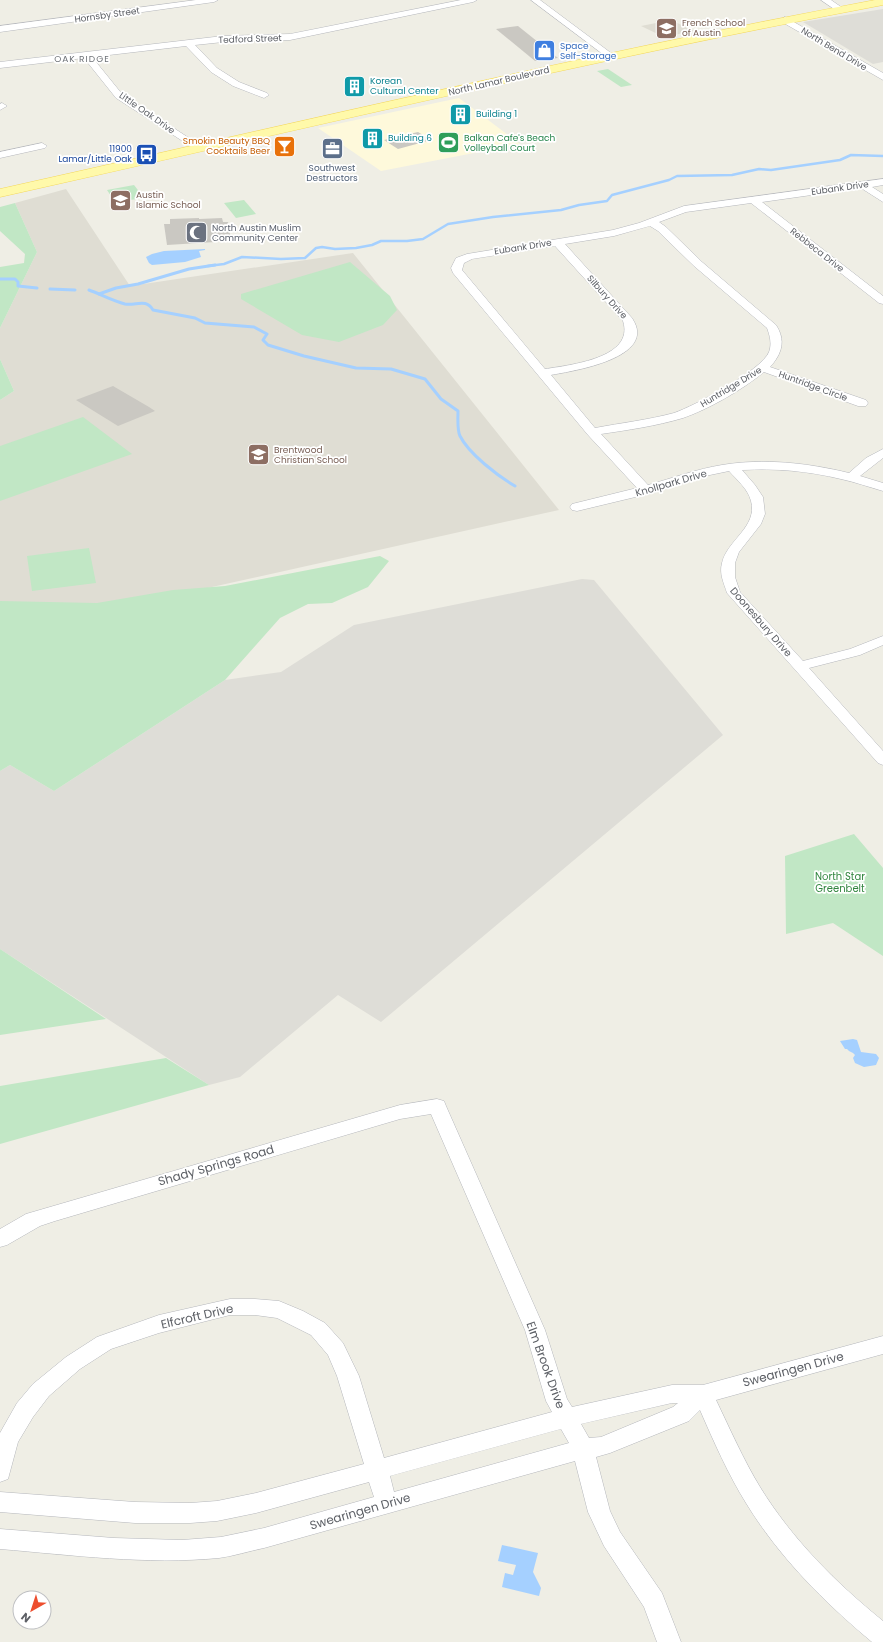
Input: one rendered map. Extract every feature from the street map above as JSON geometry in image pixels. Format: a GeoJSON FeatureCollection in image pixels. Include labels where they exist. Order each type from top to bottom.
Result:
{"type":"FeatureCollection","features":[{"type":"Feature","properties":{"kind":"main road","name":"North Lamar Boulevard"},"geometry":{"type":"LineString","coordinates":[[0,193],[611,56],[785,20],[883,2]]}},
{"type":"Feature","properties":{"kind":"street"},"geometry":{"type":"LineString","coordinates":[[152,0],[158,8]]}},
{"type":"Feature","properties":{"kind":"street","name":"Hornsby Street"},"geometry":{"type":"LineString","coordinates":[[0,29],[214,0]]}},
{"type":"Feature","properties":{"kind":"street","name":"Tedford Street"},"geometry":{"type":"LineString","coordinates":[[0,65],[230,38],[290,37],[473,0]]}},
{"type":"Feature","properties":{"kind":"street"},"geometry":{"type":"LineString","coordinates":[[535,0],[611,56]]}},
{"type":"Feature","properties":{"kind":"street"},"geometry":{"type":"LineString","coordinates":[[825,0],[840,10]]}},
{"type":"Feature","properties":{"kind":"street","name":"North Bend Drive"},"geometry":{"type":"LineString","coordinates":[[785,20],[883,77]]}},
{"type":"Feature","properties":{"kind":"street"},"geometry":{"type":"LineString","coordinates":[[189,44],[214,70],[236,84],[264,96]]}},
{"type":"Feature","properties":{"kind":"street","name":"Little Oak Drive"},"geometry":{"type":"LineString","coordinates":[[85,54],[119,96],[198,148]]}},
{"type":"Feature","properties":{"kind":"street"},"geometry":{"type":"LineString","coordinates":[[0,155],[42,146]]}},
{"type":"Feature","properties":{"kind":"street","name":"Eubank Drive"},"geometry":{"type":"LineString","coordinates":[[647,490],[639,484],[592,432],[457,271],[456,264],[471,256],[614,233],[651,222],[684,209],[883,182]]}},
{"type":"Feature","properties":{"kind":"street"},"geometry":{"type":"LineString","coordinates":[[863,185],[883,199]]}},
{"type":"Feature","properties":{"kind":"street","name":"Rebbeca Drive"},"geometry":{"type":"LineString","coordinates":[[752,200],[883,301]]}},
{"type":"Feature","properties":{"kind":"street","name":"Huntridge Drive"},"geometry":{"type":"LineString","coordinates":[[592,432],[679,415],[708,402],[764,368],[773,357],[777,346],[777,339],[772,327],[651,222]]}},
{"type":"Feature","properties":{"kind":"street","name":"Silbury Drive"},"geometry":{"type":"LineString","coordinates":[[543,373],[583,365],[609,356],[623,348],[630,335],[628,320],[557,242]]}},
{"type":"Feature","properties":{"kind":"street","name":"Huntridge Circle"},"geometry":{"type":"LineString","coordinates":[[764,368],[862,404]]}},
{"type":"Feature","properties":{"kind":"street"},"geometry":{"type":"LineString","coordinates":[[852,477],[870,461],[883,454]]}},
{"type":"Feature","properties":{"kind":"street","name":"Knollpark Drive"},"geometry":{"type":"LineString","coordinates":[[577,507],[647,490],[697,474],[732,468],[771,466],[821,470],[852,477],[883,487]]}},
{"type":"Feature","properties":{"kind":"street","name":"Doonesbury Drive"},"geometry":{"type":"LineString","coordinates":[[732,468],[752,492],[758,502],[759,513],[755,522],[731,554],[727,563],[726,569],[729,585],[734,593],[882,758]]}},
{"type":"Feature","properties":{"kind":"street"},"geometry":{"type":"LineString","coordinates":[[800,666],[855,652],[883,640]]}},
{"type":"Feature","properties":{"kind":"street","name":"Shady Springs Road"},"geometry":{"type":"LineString","coordinates":[[0,1239],[33,1220],[55,1212],[393,1114],[437,1106]]}},
{"type":"Feature","properties":{"kind":"street","name":"Elm Brook Drive"},"geometry":{"type":"LineString","coordinates":[[437,1106],[535,1330],[557,1401],[583,1449],[599,1512],[612,1539],[654,1601],[668,1642]]}},
{"type":"Feature","properties":{"kind":"street","name":"Elfcroft Drive"},"geometry":{"type":"LineString","coordinates":[[0,1472],[8,1440],[25,1410],[41,1390],[73,1363],[104,1343],[160,1324],[230,1307],[255,1307],[279,1310],[296,1317],[318,1329],[336,1349],[348,1376],[387,1504]]}},
{"type":"Feature","properties":{"kind":"street","name":"Swearingen Drive"},"geometry":{"type":"LineString","coordinates":[[0,1502],[121,1511],[185,1513],[218,1511],[256,1503],[566,1418],[672,1394],[703,1394],[883,1345]]}},
{"type":"Feature","properties":{"kind":"street"},"geometry":{"type":"LineString","coordinates":[[703,1394],[734,1461],[754,1496],[783,1538],[818,1577],[856,1615],[883,1636]]}},
{"type":"Feature","properties":{"kind":"street","name":"Swearingen Drive"},"geometry":{"type":"LineString","coordinates":[[0,1539],[114,1548],[174,1550],[221,1547],[264,1538],[583,1449],[602,1446],[681,1414],[703,1394]]}},
{"type":"Feature","properties":{"kind":"shaded area"},"geometry":{"type":"Polygon","coordinates":[[[883,9],[883,62],[873,64],[803,22],[883,9]]]}},
{"type":"Feature","properties":{"kind":"shaded area","name":"French School of Austin"},"geometry":{"type":"Polygon","coordinates":[[[671,20],[694,31],[664,37],[641,26],[671,20]]]}},
{"type":"Feature","properties":{"kind":"shaded area"},"geometry":{"type":"Polygon","coordinates":[[[459,98],[520,144],[381,171],[318,128],[459,98]]]}},
{"type":"Feature","properties":{"kind":"shaded area","name":"Brentwood Christian School"},"geometry":{"type":"Polygon","coordinates":[[[66,189],[130,286],[353,253],[559,510],[0,634],[0,400],[14,391],[0,359],[0,328],[37,252],[15,203],[66,189]]]}},
{"type":"Feature","properties":{"kind":"shaded area"},"geometry":{"type":"Polygon","coordinates":[[[582,579],[594,580],[723,735],[381,1022],[338,995],[240,1077],[209,1085],[0,949],[0,771],[10,765],[54,791],[225,680],[281,672],[354,625],[582,579]]]}},
{"type":"Feature","properties":{"kind":"green space"},"geometry":{"type":"Polygon","coordinates":[[[608,69],[632,85],[621,87],[597,71],[608,69]]]}},
{"type":"Feature","properties":{"kind":"green space"},"geometry":{"type":"Polygon","coordinates":[[[134,185],[144,198],[130,200],[125,194],[111,196],[107,190],[134,185]]]}},
{"type":"Feature","properties":{"kind":"green space"},"geometry":{"type":"Polygon","coordinates":[[[244,200],[256,214],[236,218],[224,203],[244,200]]]}},
{"type":"Feature","properties":{"kind":"green space"},"geometry":{"type":"Polygon","coordinates":[[[15,203],[37,252],[0,328],[0,267],[24,263],[25,254],[0,231],[0,207],[15,203]]]}},
{"type":"Feature","properties":{"kind":"green space"},"geometry":{"type":"Polygon","coordinates":[[[350,262],[390,296],[397,310],[383,325],[339,342],[302,335],[241,299],[241,294],[350,262]]]}},
{"type":"Feature","properties":{"kind":"green space"},"geometry":{"type":"Polygon","coordinates":[[[0,359],[14,391],[0,400],[0,359]]]}},
{"type":"Feature","properties":{"kind":"green space"},"geometry":{"type":"Polygon","coordinates":[[[83,417],[132,454],[0,501],[0,446],[83,417]]]}},
{"type":"Feature","properties":{"kind":"green space"},"geometry":{"type":"Polygon","coordinates":[[[89,548],[96,583],[32,591],[27,556],[89,548]]]}},
{"type":"Feature","properties":{"kind":"green space"},"geometry":{"type":"Polygon","coordinates":[[[380,556],[389,561],[368,587],[332,603],[308,604],[280,618],[225,680],[54,791],[10,765],[0,771],[0,601],[97,603],[173,590],[225,586],[380,556]]]}},
{"type":"Feature","properties":{"kind":"green space","name":"North Star Greenbelt"},"geometry":{"type":"Polygon","coordinates":[[[854,834],[883,868],[883,956],[833,923],[786,934],[785,856],[854,834]]]}},
{"type":"Feature","properties":{"kind":"green space"},"geometry":{"type":"Polygon","coordinates":[[[0,949],[106,1019],[0,1035],[0,949]]]}},
{"type":"Feature","properties":{"kind":"green space"},"geometry":{"type":"Polygon","coordinates":[[[166,1058],[209,1085],[0,1144],[0,1086],[166,1058]]]}},
{"type":"Feature","properties":{"kind":"water"},"geometry":{"type":"Polygon","coordinates":[[[205,249],[199,251],[201,257],[185,262],[152,265],[146,257],[164,251],[205,249]]]}},
{"type":"Feature","properties":{"kind":"water"},"geometry":{"type":"Polygon","coordinates":[[[853,1039],[857,1040],[861,1052],[876,1054],[879,1058],[876,1065],[864,1067],[855,1063],[853,1058],[855,1055],[845,1049],[840,1041],[853,1039]]]}},
{"type":"Feature","properties":{"kind":"water"},"geometry":{"type":"Polygon","coordinates":[[[502,1545],[538,1553],[533,1572],[541,1588],[539,1596],[502,1587],[505,1573],[513,1575],[516,1565],[498,1561],[502,1545]]]}},
{"type":"Feature","properties":{"kind":"building","name":"Space Self-Storage"},"geometry":{"type":"Polygon","coordinates":[[[518,26],[558,58],[535,61],[496,29],[518,26]]]}},
{"type":"Feature","properties":{"kind":"building"},"geometry":{"type":"Polygon","coordinates":[[[418,132],[431,140],[398,149],[384,140],[418,132]]]}},
{"type":"Feature","properties":{"kind":"building","name":"North Austin Muslim Community Center"},"geometry":{"type":"Polygon","coordinates":[[[222,218],[223,222],[228,222],[231,241],[167,245],[164,224],[170,224],[170,219],[222,218]]]}},
{"type":"Feature","properties":{"kind":"building"},"geometry":{"type":"Polygon","coordinates":[[[113,386],[155,411],[118,426],[76,400],[113,386]]]}},
{"type":"Feature","properties":{"kind":"waterway"},"geometry":{"type":"LineString","coordinates":[[211,266],[224,264],[242,257],[281,259],[305,258],[316,248],[322,247],[335,249],[356,248],[372,245],[381,241],[407,241],[423,239],[448,224],[493,217],[561,210],[579,205],[607,201],[612,195],[669,180],[677,176],[732,175],[759,169],[771,170],[840,160],[851,155],[883,156]]}},
{"type":"Feature","properties":{"kind":"waterway"},"geometry":{"type":"LineString","coordinates":[[211,266],[215,265]]}},
{"type":"Feature","properties":{"kind":"waterway"},"geometry":{"type":"LineString","coordinates":[[99,294],[116,288],[138,284],[189,269],[211,266]]}},
{"type":"Feature","properties":{"kind":"waterway"},"geometry":{"type":"LineString","coordinates":[[0,279],[15,279],[18,282],[18,286],[37,288]]}},
{"type":"Feature","properties":{"kind":"waterway"},"geometry":{"type":"LineString","coordinates":[[50,289],[75,290]]}},
{"type":"Feature","properties":{"kind":"waterway"},"geometry":{"type":"LineString","coordinates":[[89,290],[125,304],[144,303],[150,306],[153,310],[195,318],[205,323],[254,327],[267,334],[263,340],[268,345],[304,356],[356,368],[391,369],[425,379],[441,399],[458,411],[459,433],[464,443],[492,471],[515,486]]}},
{"type":"Feature","properties":{"kind":"place","name":"French School of Austin"},"geometry":{"type":"Point","coordinates":[667,28]}},
{"type":"Feature","properties":{"kind":"place","name":"Space Self-Storage"},"geometry":{"type":"Point","coordinates":[545,51]}},
{"type":"Feature","properties":{"kind":"place","name":"Korean Cultural Center"},"geometry":{"type":"Point","coordinates":[354,86]}},
{"type":"Feature","properties":{"kind":"place","name":"Building 1"},"geometry":{"type":"Point","coordinates":[461,114]}},
{"type":"Feature","properties":{"kind":"place","name":"Building 6"},"geometry":{"type":"Point","coordinates":[373,138]}},
{"type":"Feature","properties":{"kind":"place","name":"Balkan Cafe's Beach Volleyball Court"},"geometry":{"type":"Point","coordinates":[449,143]}},
{"type":"Feature","properties":{"kind":"place","name":"Smokin Beauty BBQ Cocktails Beer"},"geometry":{"type":"Point","coordinates":[285,146]}},
{"type":"Feature","properties":{"kind":"place","name":"Southwest Destructors"},"geometry":{"type":"Point","coordinates":[332,149]}},
{"type":"Feature","properties":{"kind":"place","name":"11900 Lamar/Little Oak"},"geometry":{"type":"Point","coordinates":[147,154]}},
{"type":"Feature","properties":{"kind":"place","name":"Austin Islamic School"},"geometry":{"type":"Point","coordinates":[121,200]}},
{"type":"Feature","properties":{"kind":"place","name":"North Austin Muslim Community Center"},"geometry":{"type":"Point","coordinates":[197,233]}},
{"type":"Feature","properties":{"kind":"place","name":"Brentwood Christian School"},"geometry":{"type":"Point","coordinates":[258,455]}},
{"type":"Feature","properties":{"kind":"district","name":"OAK RIDGE"},"geometry":{"type":"Point","coordinates":[82,59]}}]}
